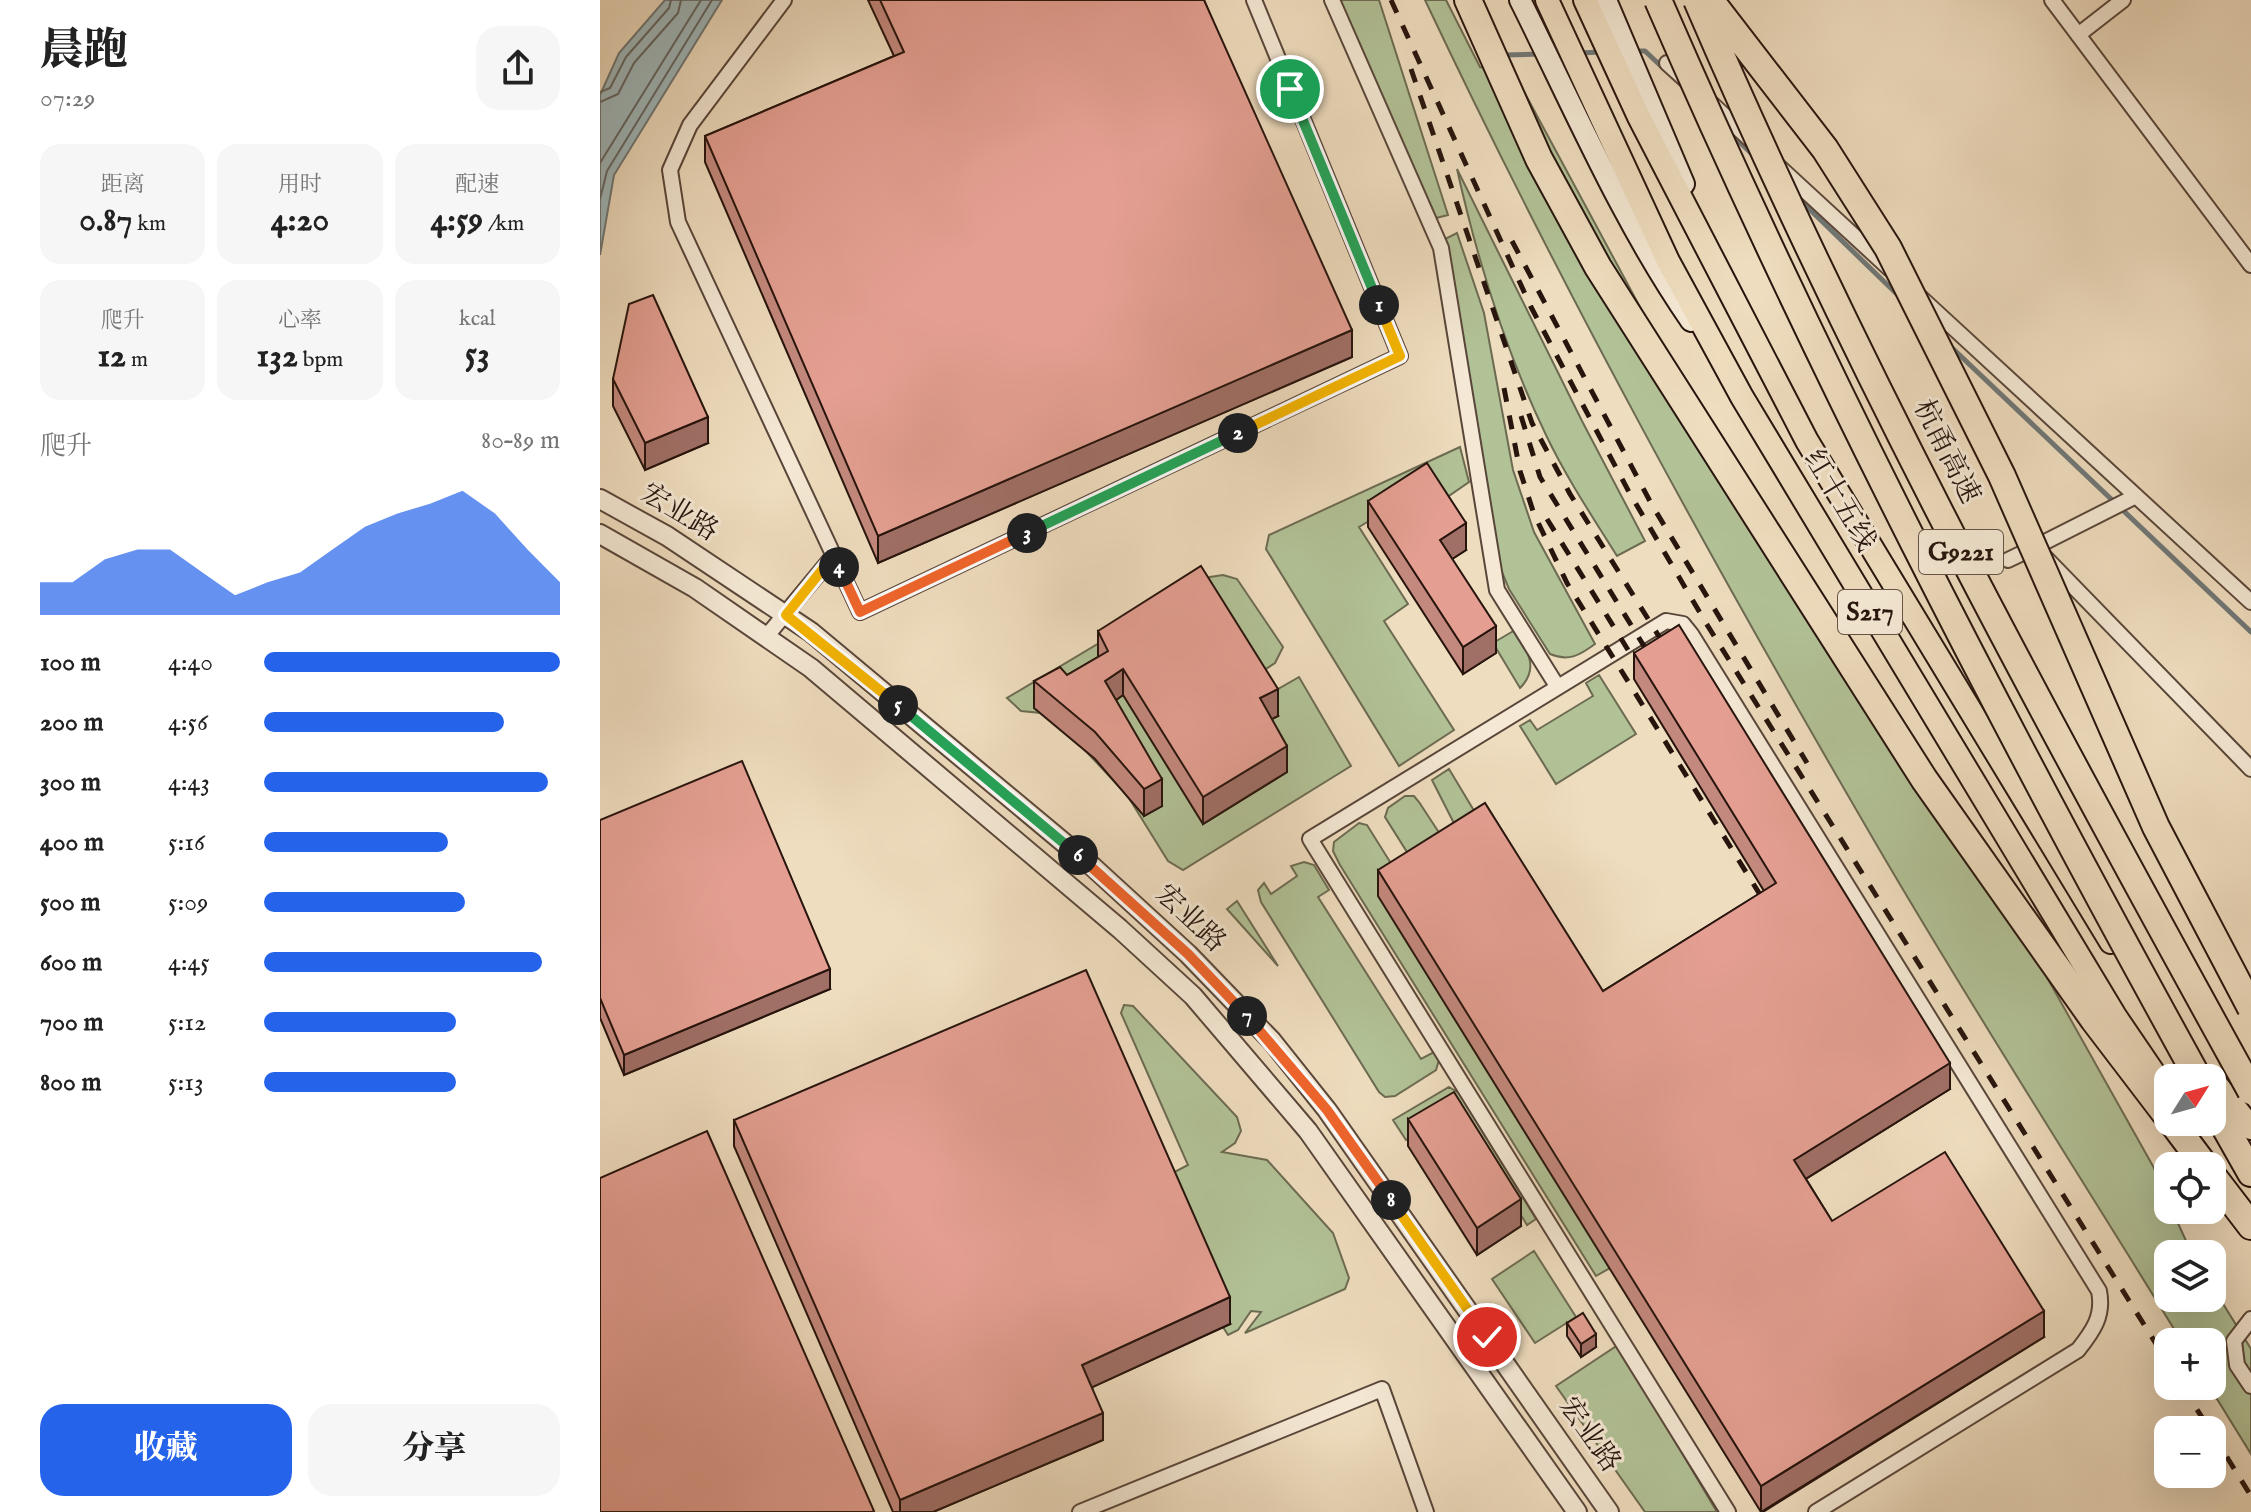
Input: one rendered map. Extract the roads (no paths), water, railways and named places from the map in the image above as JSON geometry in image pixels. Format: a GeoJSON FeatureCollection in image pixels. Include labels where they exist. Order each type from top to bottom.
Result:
{"type":"FeatureCollection","features":[{"type":"Feature","properties":{"kind":"highway"},"geometry":{"type":"LineString","coordinates":[[1468,0],[1539,159],[1598,267],[1924,779],[2094,1020],[2154,1099]]}},
{"type":"Feature","properties":{"kind":"highway","name":"G9221"},"geometry":{"type":"LineString","coordinates":[[1658,0],[1777,262],[1878,470],[2057,822],[2190,1064]]}},
{"type":"Feature","properties":{"kind":"highway","name":"杭甬高速"},"geometry":{"type":"LineString","coordinates":[[1697,0],[1838,309],[2031,692],[2251,1091]]}},
{"type":"Feature","properties":{"kind":"highway"},"geometry":{"type":"LineString","coordinates":[[1710,0],[1825,149],[1888,248],[2002,476],[2156,827],[2251,1008]]}},
{"type":"Feature","properties":{"kind":"highway"},"geometry":{"type":"LineString","coordinates":[[2226,1129],[2251,1173]]}},
{"type":"Feature","properties":{"kind":"highway"},"geometry":{"type":"LineString","coordinates":[[2182,1136],[2194,1152]]}},
{"type":"Feature","properties":{"kind":"highway"},"geometry":{"type":"LineString","coordinates":[[2226,1193],[2251,1226]]}},
{"type":"Feature","properties":{"kind":"main road"},"geometry":{"type":"LineString","coordinates":[[1520,0],[1665,283],[1739,391]]}},
{"type":"Feature","properties":{"kind":"main road","name":"红十五线"},"geometry":{"type":"LineString","coordinates":[[1547,0],[1668,261],[1739,391],[2091,976],[2154,1073]]}},
{"type":"Feature","properties":{"kind":"main road","name":"红十五线"},"geometry":{"type":"LineString","coordinates":[[1585,0],[1610,35],[1736,311],[1807,441],[2027,808],[2143,993],[2200,1064]]}},
{"type":"Feature","properties":{"kind":"main road"},"geometry":{"type":"LineString","coordinates":[[1606,0],[1610,35]]}},
{"type":"Feature","properties":{"kind":"main road","name":"红十五线"},"geometry":{"type":"LineString","coordinates":[[2226,1097],[2251,1128]]}},
{"type":"Feature","properties":{"kind":"main road"},"geometry":{"type":"LineString","coordinates":[[2196,1136],[2251,1217]]}},
{"type":"Feature","properties":{"kind":"street"},"geometry":{"type":"LineString","coordinates":[[784,0],[690,125],[670,170],[678,222],[860,612],[1400,356],[1254,0]]}},
{"type":"Feature","properties":{"kind":"street"},"geometry":{"type":"LineString","coordinates":[[1332,0],[1441,248],[1491,571],[1497,590],[1557,686]]}},
{"type":"Feature","properties":{"kind":"street"},"geometry":{"type":"LineString","coordinates":[[2052,0],[2251,265]]}},
{"type":"Feature","properties":{"kind":"street"},"geometry":{"type":"LineString","coordinates":[[2078,35],[2123,0]]}},
{"type":"Feature","properties":{"kind":"street"},"geometry":{"type":"LineString","coordinates":[[1667,63],[2132,498],[2251,602]]}},
{"type":"Feature","properties":{"kind":"street"},"geometry":{"type":"LineString","coordinates":[[2008,560],[2132,498]]}},
{"type":"Feature","properties":{"kind":"street","name":"宏业路"},"geometry":{"type":"LineString","coordinates":[[600,499],[667,536],[811,632],[1093,867],[1188,954],[1272,1041],[1327,1110],[1609,1512]]}},
{"type":"Feature","properties":{"kind":"street","name":"宏业路"},"geometry":{"type":"LineString","coordinates":[[600,534],[695,588],[811,668],[1120,929],[1193,996],[1308,1131],[1577,1512]]}},
{"type":"Feature","properties":{"kind":"street"},"geometry":{"type":"LineString","coordinates":[[2035,547],[2251,769]]}},
{"type":"Feature","properties":{"kind":"street"},"geometry":{"type":"LineString","coordinates":[[766,637],[834,555]]}},
{"type":"Feature","properties":{"kind":"street"},"geometry":{"type":"LineString","coordinates":[[1728,1512],[1310,839],[1666,621],[1683,624],[2099,1291],[2099,1320],[2078,1350],[1816,1512]]}},
{"type":"Feature","properties":{"kind":"street"},"geometry":{"type":"LineString","coordinates":[[2251,1319],[2234,1341],[2237,1365],[2251,1386]]}},
{"type":"Feature","properties":{"kind":"street"},"geometry":{"type":"LineString","coordinates":[[1080,1512],[1382,1389],[1426,1512]]}},
{"type":"Feature","properties":{"kind":"water"},"geometry":{"type":"Polygon","coordinates":[[[665,0],[722,0],[614,175],[600,255],[600,95],[619,53],[665,0]]]}},
{"type":"Feature","properties":{"kind":"waterway"},"geometry":{"type":"LineString","coordinates":[[1632,51],[1645,51],[1663,68]]}},
{"type":"Feature","properties":{"kind":"waterway"},"geometry":{"type":"LineString","coordinates":[[1502,52],[1504,55],[1542,54]]}},
{"type":"Feature","properties":{"kind":"waterway"},"geometry":{"type":"LineString","coordinates":[[1580,53],[1602,52]]}},
{"type":"Feature","properties":{"kind":"waterway"},"geometry":{"type":"LineString","coordinates":[[1728,131],[1755,157]]}},
{"type":"Feature","properties":{"kind":"waterway"},"geometry":{"type":"LineString","coordinates":[[1800,200],[1902,299]]}},
{"type":"Feature","properties":{"kind":"waterway"},"geometry":{"type":"LineString","coordinates":[[1949,345],[2251,632]]}},
{"type":"Feature","properties":{"kind":"railway"},"geometry":{"type":"LineString","coordinates":[[1391,0],[1531,307],[1629,492],[1706,623],[2154,1341]]}},
{"type":"Feature","properties":{"kind":"railway"},"geometry":{"type":"LineString","coordinates":[[1411,69],[1532,423],[1570,494],[1670,654]]}},
{"type":"Feature","properties":{"kind":"railway"},"geometry":{"type":"LineString","coordinates":[[1512,241],[1652,505],[1807,763]]}},
{"type":"Feature","properties":{"kind":"railway"},"geometry":{"type":"LineString","coordinates":[[1504,388],[1520,471],[1534,514],[1567,583],[1772,914]]}},
{"type":"Feature","properties":{"kind":"railway"},"geometry":{"type":"LineString","coordinates":[[1521,416],[1540,477],[1655,664]]}},
{"type":"Feature","properties":{"kind":"railway"},"geometry":{"type":"LineString","coordinates":[[1547,519],[1646,679]]}},
{"type":"Feature","properties":{"kind":"railway"},"geometry":{"type":"LineString","coordinates":[[2191,1400],[2201,1416]]}},
{"type":"Feature","properties":{"kind":"railway"},"geometry":{"type":"LineString","coordinates":[[2226,1456],[2251,1496]]}}]}
